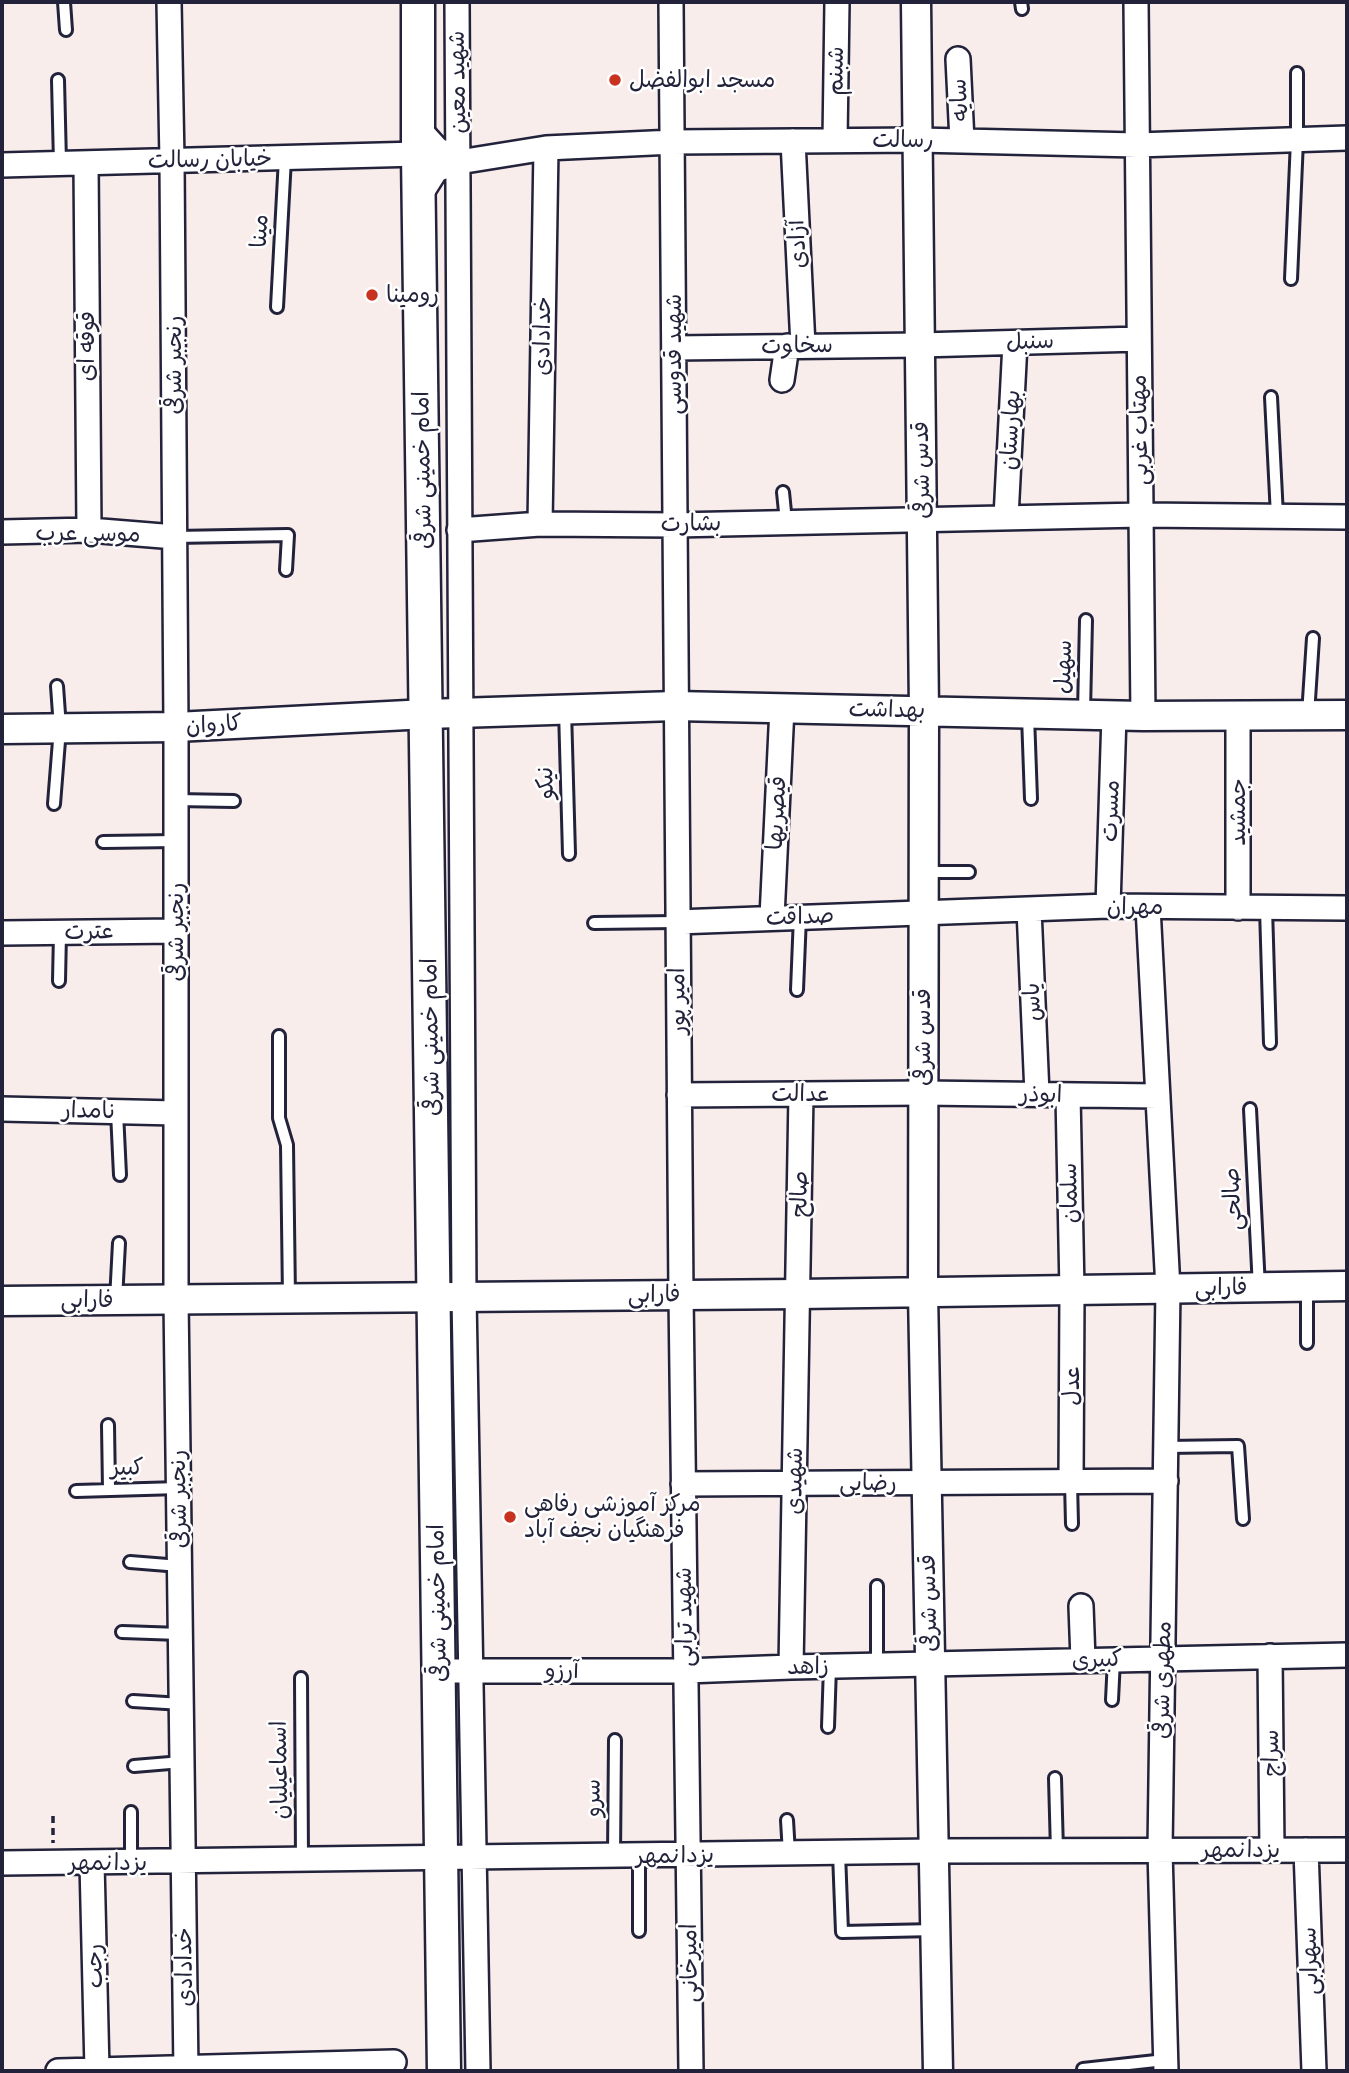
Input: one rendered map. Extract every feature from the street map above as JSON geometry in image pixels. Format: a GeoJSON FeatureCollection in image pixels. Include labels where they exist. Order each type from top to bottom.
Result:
{"type":"FeatureCollection","features":[{"type":"Feature","properties":{"kind":"main road","name":"امام خمینی شرقی"},"geometry":{"type":"LineString","coordinates":[[418,2],[427,714],[449,1297],[439,1671],[444,2071]]}},
{"type":"Feature","properties":{"kind":"street","name":"رنجبر شرقی"},"geometry":{"type":"LineString","coordinates":[[169,2],[175,537],[176,1300],[184,1862]]}},
{"type":"Feature","properties":{"kind":"street","name":"شهید معین"},"geometry":{"type":"LineString","coordinates":[[457,2],[460,713],[449,1297],[470,1671],[478,2071]]}},
{"type":"Feature","properties":{"kind":"street","name":"شهید قدوسی"},"geometry":{"type":"LineString","coordinates":[[671,2],[675,706]]}},
{"type":"Feature","properties":{"kind":"street","name":"شبنم"},"geometry":{"type":"LineString","coordinates":[[835,141],[837,2]]}},
{"type":"Feature","properties":{"kind":"street","name":"قدس شرقی"},"geometry":{"type":"LineString","coordinates":[[916,2],[924,711],[923,1293],[938,2071]]}},
{"type":"Feature","properties":{"kind":"street","name":"مهتاب غربی"},"geometry":{"type":"LineString","coordinates":[[1136,2],[1143,716]]}},
{"type":"Feature","properties":{"kind":"street","name":"سایه"},"geometry":{"type":"LineString","coordinates":[[958,59],[962,141]]}},
{"type":"Feature","properties":{"kind":"street","name":"رسالت"},"geometry":{"type":"LineString","coordinates":[[419,197],[436,170],[459,162],[546,148],[673,142],[918,140],[1137,145],[1347,138]]}},
{"type":"Feature","properties":{"kind":"street","name":"خیابان رسالت"},"geometry":{"type":"LineString","coordinates":[[2,165],[285,158],[418,141]]}},
{"type":"Feature","properties":{"kind":"street"},"geometry":{"type":"LineString","coordinates":[[418,141],[459,162]]}},
{"type":"Feature","properties":{"kind":"street","name":"آزادی"},"geometry":{"type":"LineString","coordinates":[[782,380],[795,346],[793,141]]}},
{"type":"Feature","properties":{"kind":"street","name":"خدادادی"},"geometry":{"type":"LineString","coordinates":[[540,524],[546,148]]}},
{"type":"Feature","properties":{"kind":"street","name":"قوقه ای"},"geometry":{"type":"LineString","coordinates":[[86,163],[89,530]]}},
{"type":"Feature","properties":{"kind":"street","name":"سنبل"},"geometry":{"type":"LineString","coordinates":[[920,345],[1139,339]]}},
{"type":"Feature","properties":{"kind":"street","name":"بهارستان"},"geometry":{"type":"LineString","coordinates":[[1006,517],[1016,342]]}},
{"type":"Feature","properties":{"kind":"street","name":"سخاوت"},"geometry":{"type":"LineString","coordinates":[[674,348],[920,345]]}},
{"type":"Feature","properties":{"kind":"street"},"geometry":{"type":"LineString","coordinates":[[922,519],[1141,515],[1347,517]]}},
{"type":"Feature","properties":{"kind":"street","name":"بشارت"},"geometry":{"type":"LineString","coordinates":[[459,530],[540,524],[675,525],[922,519]]}},
{"type":"Feature","properties":{"kind":"street","name":"موسی عرب"},"geometry":{"type":"LineString","coordinates":[[2,533],[89,530],[175,537]]}},
{"type":"Feature","properties":{"kind":"street","name":"بهداشت"},"geometry":{"type":"LineString","coordinates":[[427,714],[675,706],[1143,716],[1347,715]]}},
{"type":"Feature","properties":{"kind":"street","name":"امیر پور"},"geometry":{"type":"LineString","coordinates":[[675,706],[681,1295]]}},
{"type":"Feature","properties":{"kind":"street","name":"قیصریها"},"geometry":{"type":"LineString","coordinates":[[772,917],[782,708]]}},
{"type":"Feature","properties":{"kind":"street","name":"کاروان"},"geometry":{"type":"LineString","coordinates":[[2,729],[176,727],[427,714]]}},
{"type":"Feature","properties":{"kind":"street","name":"مسرت"},"geometry":{"type":"LineString","coordinates":[[1108,906],[1115,715]]}},
{"type":"Feature","properties":{"kind":"street","name":"جمشید"},"geometry":{"type":"LineString","coordinates":[[1238,715],[1238,908]]}},
{"type":"Feature","properties":{"kind":"street","name":"مهران"},"geometry":{"type":"LineString","coordinates":[[924,913],[1108,906],[1347,908]]}},
{"type":"Feature","properties":{"kind":"street"},"geometry":{"type":"LineString","coordinates":[[1149,907],[1168,1289]]}},
{"type":"Feature","properties":{"kind":"street","name":"یاس"},"geometry":{"type":"LineString","coordinates":[[1029,909],[1037,1094]]}},
{"type":"Feature","properties":{"kind":"street","name":"صداقت"},"geometry":{"type":"LineString","coordinates":[[677,922],[924,913]]}},
{"type":"Feature","properties":{"kind":"street","name":"عترت"},"geometry":{"type":"LineString","coordinates":[[2,933],[176,931]]}},
{"type":"Feature","properties":{"kind":"street","name":"ابوذر"},"geometry":{"type":"LineString","coordinates":[[923,1093],[1158,1096]]}},
{"type":"Feature","properties":{"kind":"street","name":"عدالت"},"geometry":{"type":"LineString","coordinates":[[679,1095],[923,1093]]}},
{"type":"Feature","properties":{"kind":"street","name":"صالح"},"geometry":{"type":"LineString","coordinates":[[799,1294],[801,1094]]}},
{"type":"Feature","properties":{"kind":"street","name":"سلمان"},"geometry":{"type":"LineString","coordinates":[[1068,1095],[1072,1291]]}},
{"type":"Feature","properties":{"kind":"street","name":"نامدار"},"geometry":{"type":"LineString","coordinates":[[2,1109],[176,1113]]}},
{"type":"Feature","properties":{"kind":"street","name":"فارابی"},"geometry":{"type":"LineString","coordinates":[[2,1301],[923,1293],[1347,1286]]}},
{"type":"Feature","properties":{"kind":"street","name":"مطهری شرقی"},"geometry":{"type":"LineString","coordinates":[[1166,2066],[1160,1850],[1168,1289]]}},
{"type":"Feature","properties":{"kind":"street","name":"عدل"},"geometry":{"type":"LineString","coordinates":[[1071,1482],[1072,1291]]}},
{"type":"Feature","properties":{"kind":"street","name":"شهیدی"},"geometry":{"type":"LineString","coordinates":[[791,1667],[799,1294]]}},
{"type":"Feature","properties":{"kind":"street","name":"شهید ترابی"},"geometry":{"type":"LineString","coordinates":[[681,1295],[689,1856]]}},
{"type":"Feature","properties":{"kind":"street"},"geometry":{"type":"LineString","coordinates":[[926,1483],[1166,1481]]}},
{"type":"Feature","properties":{"kind":"street","name":"رضایی"},"geometry":{"type":"LineString","coordinates":[[683,1484],[926,1483]]}},
{"type":"Feature","properties":{"kind":"street"},"geometry":{"type":"LineString","coordinates":[[1081,1606],[1083,1660]]}},
{"type":"Feature","properties":{"kind":"street","name":"کبیری"},"geometry":{"type":"LineString","coordinates":[[930,1665],[1347,1655]]}},
{"type":"Feature","properties":{"kind":"street","name":"سراج"},"geometry":{"type":"LineString","coordinates":[[1270,1656],[1272,1850]]}},
{"type":"Feature","properties":{"kind":"street","name":"زاهد"},"geometry":{"type":"LineString","coordinates":[[686,1671],[930,1665]]}},
{"type":"Feature","properties":{"kind":"street","name":"آرزو"},"geometry":{"type":"LineString","coordinates":[[439,1671],[686,1671]]}},
{"type":"Feature","properties":{"kind":"street","name":"سهرابی"},"geometry":{"type":"LineString","coordinates":[[1307,1850],[1314,2071]]}},
{"type":"Feature","properties":{"kind":"street","name":"یزدانمهر"},"geometry":{"type":"LineString","coordinates":[[2,1863],[934,1851],[1347,1850]]}},
{"type":"Feature","properties":{"kind":"street","name":"امیرخانی"},"geometry":{"type":"LineString","coordinates":[[689,1856],[691,2071]]}},
{"type":"Feature","properties":{"kind":"street","name":"خدادادی"},"geometry":{"type":"LineString","coordinates":[[184,1862],[186,2069]]}},
{"type":"Feature","properties":{"kind":"street","name":"رجب"},"geometry":{"type":"LineString","coordinates":[[92,1863],[97,2070]]}},
{"type":"Feature","properties":{"kind":"street"},"geometry":{"type":"LineString","coordinates":[[58,2071],[310,2067],[394,2062]]}},
{"type":"Feature","properties":{"kind":"lane"},"geometry":{"type":"LineString","coordinates":[[64,2],[66,30]]}},
{"type":"Feature","properties":{"kind":"lane"},"geometry":{"type":"LineString","coordinates":[[1291,279],[1297,73]]}},
{"type":"Feature","properties":{"kind":"lane"},"geometry":{"type":"LineString","coordinates":[[58,80],[60,163]]}},
{"type":"Feature","properties":{"kind":"lane","name":"مینا"},"geometry":{"type":"LineString","coordinates":[[277,307],[285,158]]}},
{"type":"Feature","properties":{"kind":"lane"},"geometry":{"type":"LineString","coordinates":[[1271,397],[1277,516]]}},
{"type":"Feature","properties":{"kind":"lane"},"geometry":{"type":"LineString","coordinates":[[783,492],[786,522]]}},
{"type":"Feature","properties":{"kind":"lane"},"geometry":{"type":"LineString","coordinates":[[175,537],[288,535],[286,570]]}},
{"type":"Feature","properties":{"kind":"lane","name":"سهیل"},"geometry":{"type":"LineString","coordinates":[[1084,714],[1086,620]]}},
{"type":"Feature","properties":{"kind":"lane"},"geometry":{"type":"LineString","coordinates":[[1308,715],[1313,638]]}},
{"type":"Feature","properties":{"kind":"lane"},"geometry":{"type":"LineString","coordinates":[[54,804],[60,728],[57,687]]}},
{"type":"Feature","properties":{"kind":"lane","name":"نیکو"},"geometry":{"type":"LineString","coordinates":[[565,710],[569,855]]}},
{"type":"Feature","properties":{"kind":"lane"},"geometry":{"type":"LineString","coordinates":[[1028,713],[1031,799]]}},
{"type":"Feature","properties":{"kind":"lane"},"geometry":{"type":"LineString","coordinates":[[176,800],[234,801]]}},
{"type":"Feature","properties":{"kind":"lane"},"geometry":{"type":"LineString","coordinates":[[103,842],[176,841]]}},
{"type":"Feature","properties":{"kind":"lane"},"geometry":{"type":"LineString","coordinates":[[924,872],[969,872]]}},
{"type":"Feature","properties":{"kind":"lane"},"geometry":{"type":"LineString","coordinates":[[1266,908],[1270,1044]]}},
{"type":"Feature","properties":{"kind":"lane"},"geometry":{"type":"LineString","coordinates":[[797,990],[800,916]]}},
{"type":"Feature","properties":{"kind":"lane"},"geometry":{"type":"LineString","coordinates":[[594,923],[677,922]]}},
{"type":"Feature","properties":{"kind":"lane"},"geometry":{"type":"LineString","coordinates":[[59,981],[60,933]]}},
{"type":"Feature","properties":{"kind":"lane"},"geometry":{"type":"LineString","coordinates":[[279,1036],[279,1118],[287,1144],[289,1299]]}},
{"type":"Feature","properties":{"kind":"lane","name":"صالحی"},"geometry":{"type":"LineString","coordinates":[[1250,1109],[1259,1288]]}},
{"type":"Feature","properties":{"kind":"lane"},"geometry":{"type":"LineString","coordinates":[[117,1112],[120,1175]]}},
{"type":"Feature","properties":{"kind":"lane"},"geometry":{"type":"LineString","coordinates":[[116,1300],[119,1243]]}},
{"type":"Feature","properties":{"kind":"lane"},"geometry":{"type":"LineString","coordinates":[[1307,1287],[1307,1343]]}},
{"type":"Feature","properties":{"kind":"lane"},"geometry":{"type":"LineString","coordinates":[[108,1424],[109,1489]]}},
{"type":"Feature","properties":{"kind":"lane"},"geometry":{"type":"LineString","coordinates":[[1166,1447],[1238,1446],[1243,1519]]}},
{"type":"Feature","properties":{"kind":"lane"},"geometry":{"type":"LineString","coordinates":[[1071,1482],[1072,1524]]}},
{"type":"Feature","properties":{"kind":"lane","name":"کبیر"},"geometry":{"type":"LineString","coordinates":[[76,1491],[178,1488]]}},
{"type":"Feature","properties":{"kind":"lane"},"geometry":{"type":"LineString","coordinates":[[130,1562],[180,1566]]}},
{"type":"Feature","properties":{"kind":"lane"},"geometry":{"type":"LineString","coordinates":[[877,1587],[877,1666]]}},
{"type":"Feature","properties":{"kind":"lane"},"geometry":{"type":"LineString","coordinates":[[122,1632],[180,1634]]}},
{"type":"Feature","properties":{"kind":"lane"},"geometry":{"type":"LineString","coordinates":[[1112,1700],[1114,1659]]}},
{"type":"Feature","properties":{"kind":"lane"},"geometry":{"type":"LineString","coordinates":[[828,1727],[830,1666]]}},
{"type":"Feature","properties":{"kind":"lane","name":"اسماعیلیان"},"geometry":{"type":"LineString","coordinates":[[301,1678],[302,1861]]}},
{"type":"Feature","properties":{"kind":"lane"},"geometry":{"type":"LineString","coordinates":[[133,1701],[181,1704]]}},
{"type":"Feature","properties":{"kind":"lane","name":"سرو"},"geometry":{"type":"LineString","coordinates":[[614,1857],[615,1740]]}},
{"type":"Feature","properties":{"kind":"lane"},"geometry":{"type":"LineString","coordinates":[[134,1766],[182,1762]]}},
{"type":"Feature","properties":{"kind":"lane"},"geometry":{"type":"LineString","coordinates":[[1055,1778],[1057,1851]]}},
{"type":"Feature","properties":{"kind":"lane"},"geometry":{"type":"LineString","coordinates":[[131,1812],[131,1863]]}},
{"type":"Feature","properties":{"kind":"lane"},"geometry":{"type":"LineString","coordinates":[[788,1820],[789,1854]]}},
{"type":"Feature","properties":{"kind":"lane"},"geometry":{"type":"LineString","coordinates":[[839,1853],[842,1931],[935,1930]]}},
{"type":"Feature","properties":{"kind":"lane"},"geometry":{"type":"LineString","coordinates":[[639,1856],[639,1930]]}},
{"type":"Feature","properties":{"kind":"lane"},"geometry":{"type":"LineString","coordinates":[[1083,2069],[1166,2066]]}},
{"type":"Feature","properties":{"kind":"path"},"geometry":{"type":"LineString","coordinates":[[53,1816],[53,1863]]}},
{"type":"Feature","properties":{"kind":"place","name":"مسجد ابوالفضل"},"geometry":{"type":"Point","coordinates":[615,80]}},
{"type":"Feature","properties":{"kind":"place","name":"رومینا"},"geometry":{"type":"Point","coordinates":[372,295]}},
{"type":"Feature","properties":{"kind":"place","name":"مرکز آموزشی رفاهی فرهنگیان نجف آباد"},"geometry":{"type":"Point","coordinates":[510,1517]}}]}
